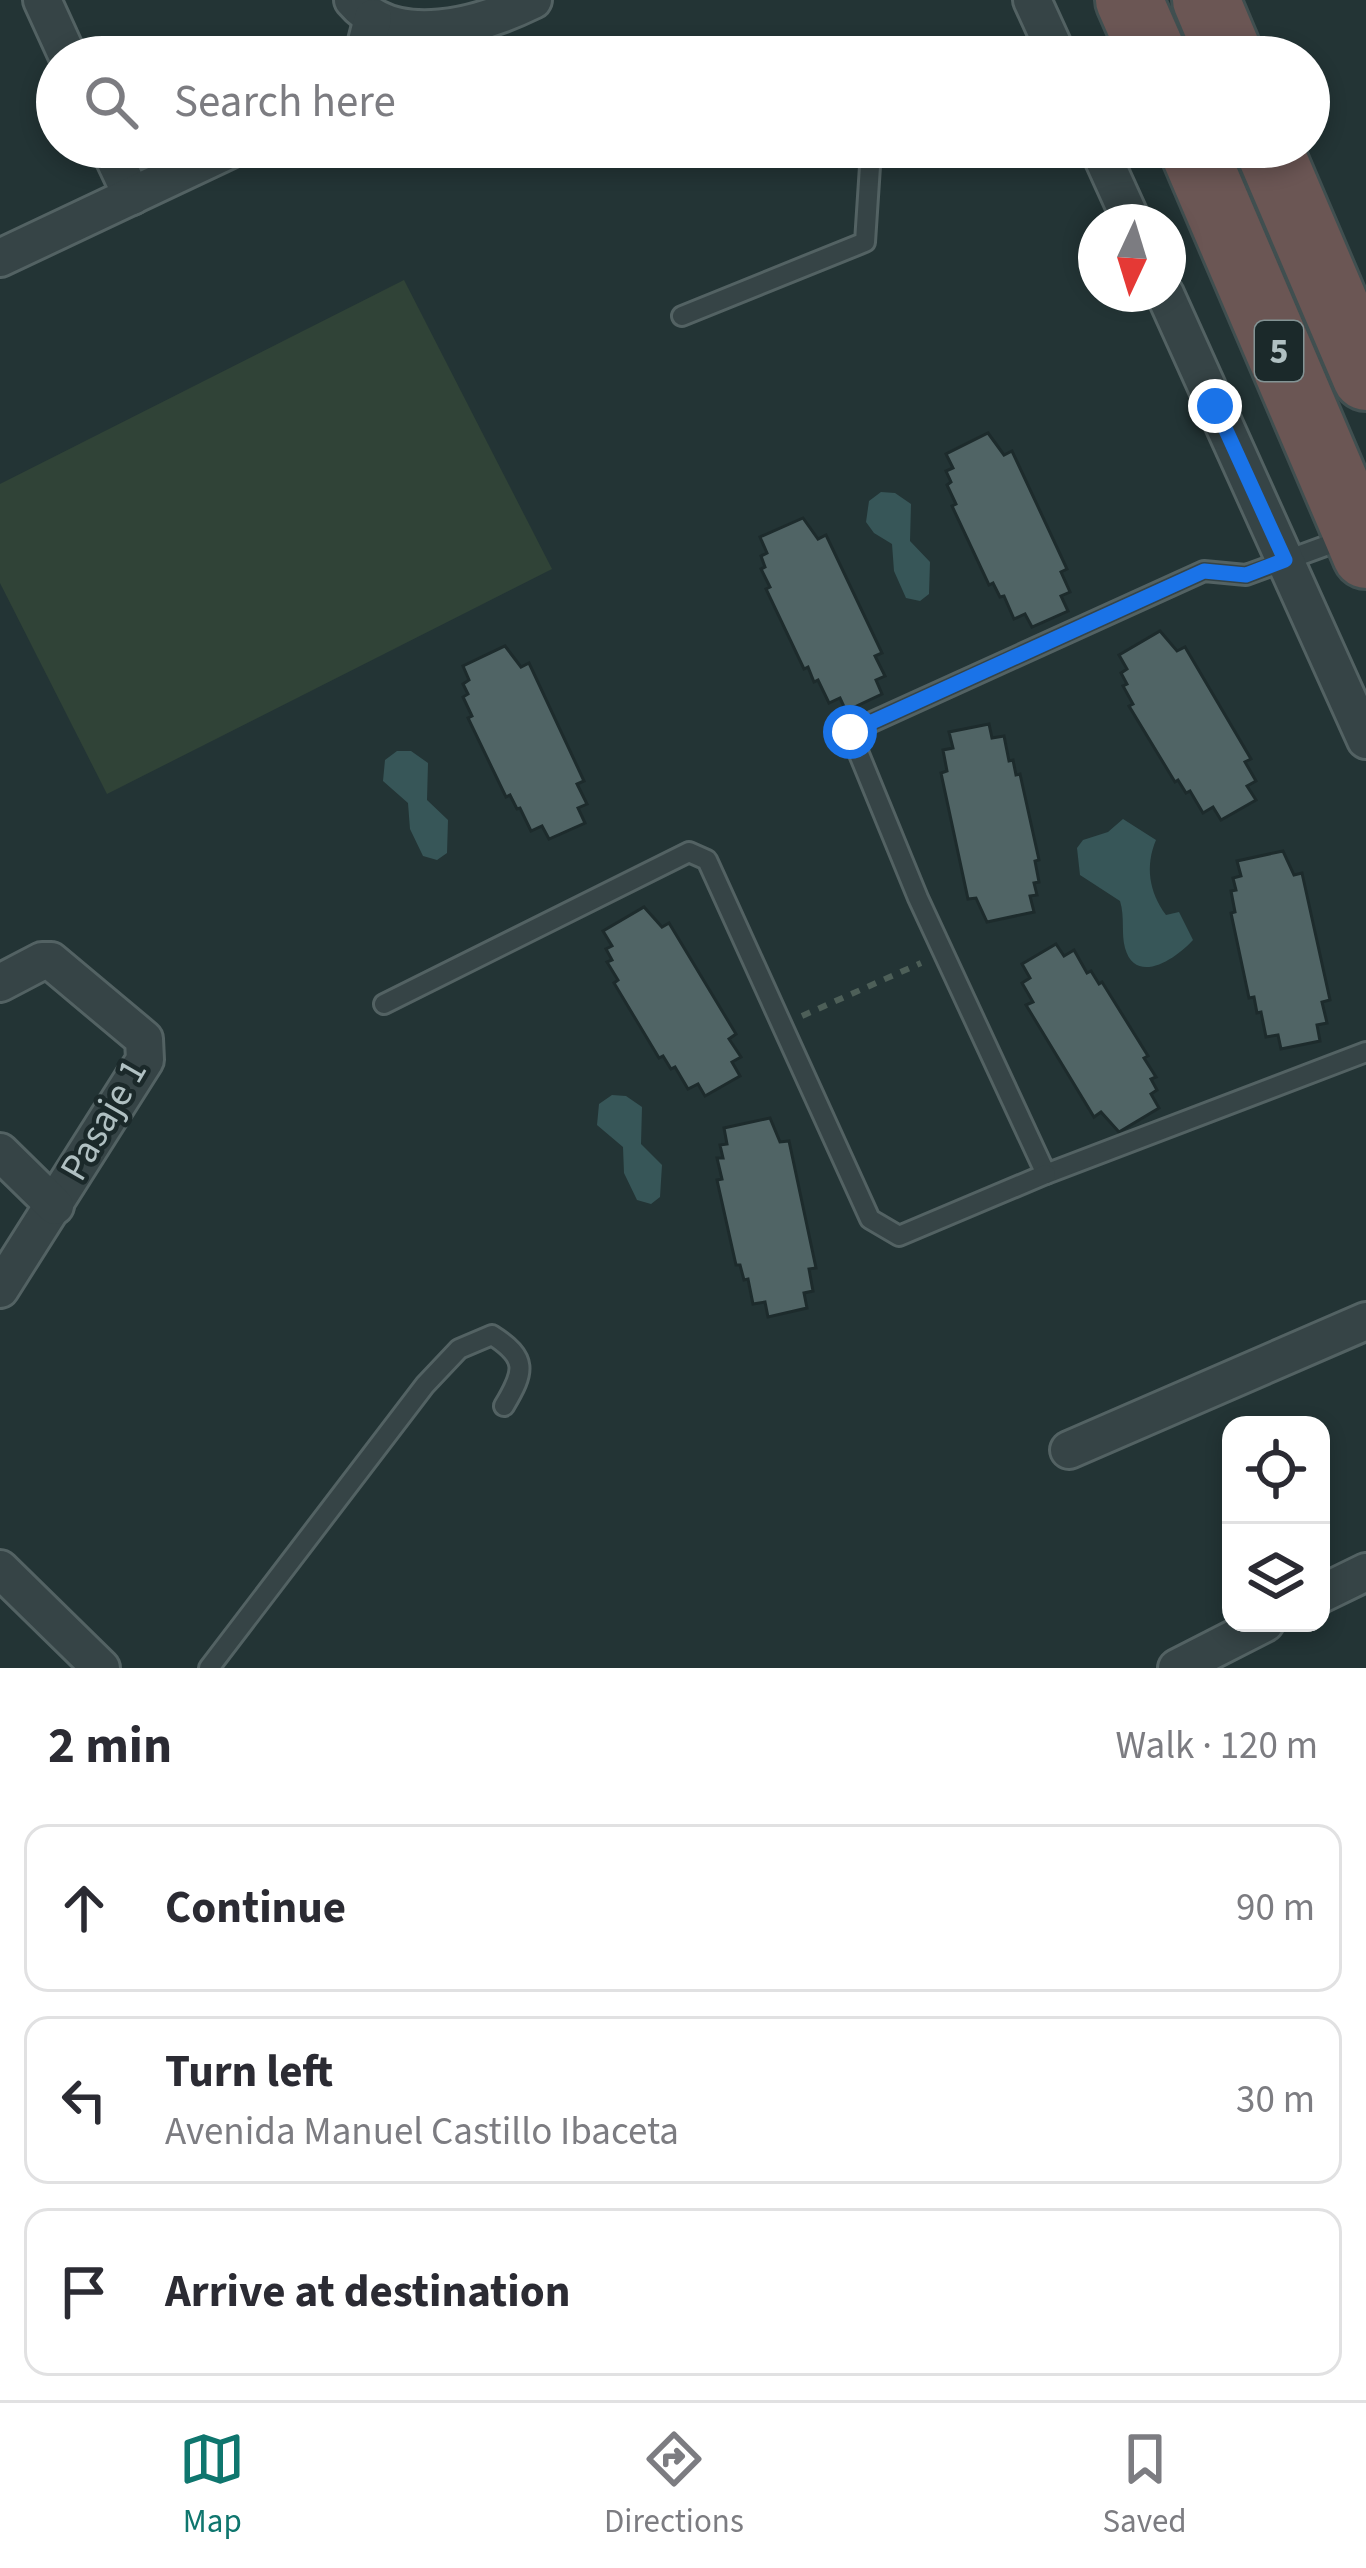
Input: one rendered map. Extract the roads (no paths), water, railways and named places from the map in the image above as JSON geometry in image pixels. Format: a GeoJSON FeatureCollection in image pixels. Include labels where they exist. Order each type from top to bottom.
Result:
{"type":"FeatureCollection","features":[{"type":"Feature","properties":{"kind":"highway"},"geometry":{"type":"LineString","coordinates":[[1129,0],[1145,36]]}},
{"type":"Feature","properties":{"kind":"highway"},"geometry":{"type":"LineString","coordinates":[[1206,0],[1221,36]]}},
{"type":"Feature","properties":{"kind":"highway","name":"5"},"geometry":{"type":"LineString","coordinates":[[1201,168],[1362,545]]}},
{"type":"Feature","properties":{"kind":"highway","name":"5"},"geometry":{"type":"LineString","coordinates":[[1277,168],[1360,363]]}},
{"type":"Feature","properties":{"kind":"highway"},"geometry":{"type":"LineString","coordinates":[[1289,375],[1360,363]]}},
{"type":"Feature","properties":{"kind":"street"},"geometry":{"type":"LineString","coordinates":[[42,0],[58,36]]}},
{"type":"Feature","properties":{"kind":"street"},"geometry":{"type":"LineString","coordinates":[[363,9],[394,25],[439,28],[491,18],[533,0]]}},
{"type":"Feature","properties":{"kind":"street"},"geometry":{"type":"LineString","coordinates":[[1032,0],[1048,36]]}},
{"type":"Feature","properties":{"kind":"street"},"geometry":{"type":"LineString","coordinates":[[119,168],[132,196]]}},
{"type":"Feature","properties":{"kind":"street"},"geometry":{"type":"LineString","coordinates":[[0,258],[191,168]]}},
{"type":"Feature","properties":{"kind":"street"},"geometry":{"type":"LineString","coordinates":[[1108,168],[1124,204]]}},
{"type":"Feature","properties":{"kind":"street"},"geometry":{"type":"LineString","coordinates":[[1173,312],[1366,740]]}},
{"type":"Feature","properties":{"kind":"street","name":"Pasaje 1"},"geometry":{"type":"LineString","coordinates":[[0,983],[51,961],[144,1039],[147,1050],[0,1289]]}},
{"type":"Feature","properties":{"kind":"street"},"geometry":{"type":"LineString","coordinates":[[0,1152],[55,1206]]}},
{"type":"Feature","properties":{"kind":"street"},"geometry":{"type":"LineString","coordinates":[[1069,1450],[1366,1321]]}},
{"type":"Feature","properties":{"kind":"street"},"geometry":{"type":"LineString","coordinates":[[0,1569],[101,1668]]}},
{"type":"Feature","properties":{"kind":"street"},"geometry":{"type":"LineString","coordinates":[[1330,1590],[1366,1572]]}},
{"type":"Feature","properties":{"kind":"street"},"geometry":{"type":"LineString","coordinates":[[1177,1668],[1247,1632]]}},
{"type":"Feature","properties":{"kind":"lane"},"geometry":{"type":"LineString","coordinates":[[682,316],[865,242],[870,168]]}},
{"type":"Feature","properties":{"kind":"lane"},"geometry":{"type":"LineString","coordinates":[[1046,1174],[944,953],[850,732],[1204,571],[1246,575],[1285,560],[1362,545]]}},
{"type":"Feature","properties":{"kind":"lane"},"geometry":{"type":"LineString","coordinates":[[384,1004],[689,852],[707,860],[870,1219],[899,1236],[1046,1174],[1366,1052]]}},
{"type":"Feature","properties":{"kind":"lane"},"geometry":{"type":"LineString","coordinates":[[209,1668],[425,1385],[459,1349],[492,1335],[514,1349],[520,1365],[518,1383],[504,1406]]}},
{"type":"Feature","properties":{"kind":"water"},"geometry":{"type":"Polygon","coordinates":[[[881,492],[895,493],[911,504],[910,541],[930,562],[929,594],[920,601],[906,598],[894,571],[892,544],[866,522],[869,501],[881,492]]]}},
{"type":"Feature","properties":{"kind":"water"},"geometry":{"type":"Polygon","coordinates":[[[397,751],[411,751],[428,763],[427,800],[448,820],[447,853],[437,860],[423,856],[410,829],[408,803],[383,781],[385,760],[397,751]]]}},
{"type":"Feature","properties":{"kind":"water"},"geometry":{"type":"Polygon","coordinates":[[[1123,819],[1156,840],[1150,879],[1156,897],[1166,915],[1179,912],[1193,940],[1158,965],[1138,966],[1130,960],[1120,901],[1080,875],[1077,848],[1083,840],[1108,832],[1123,819]]]}},
{"type":"Feature","properties":{"kind":"water"},"geometry":{"type":"Polygon","coordinates":[[[612,1095],[626,1096],[642,1107],[641,1144],[662,1165],[660,1197],[651,1204],[637,1200],[624,1173],[623,1147],[597,1125],[599,1104],[612,1095]]]}}]}
